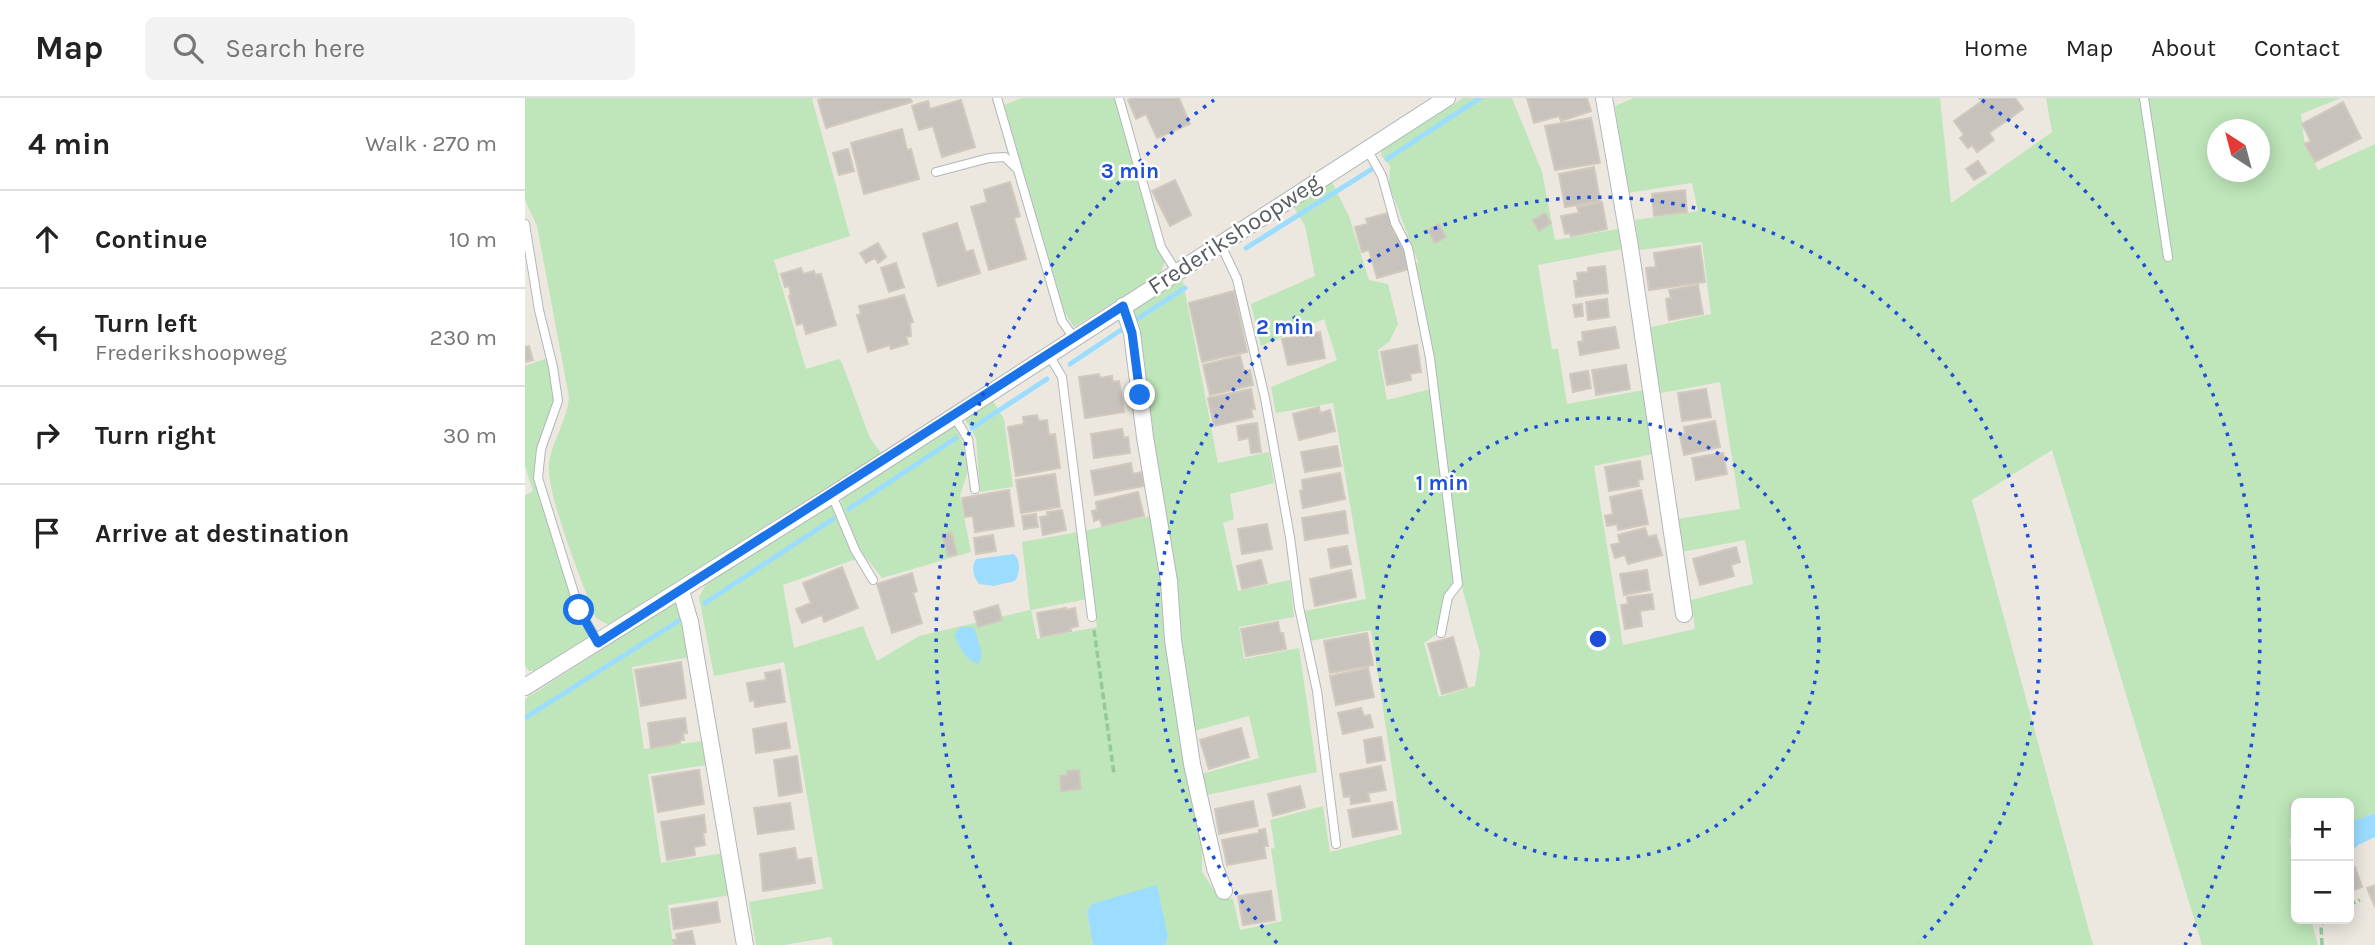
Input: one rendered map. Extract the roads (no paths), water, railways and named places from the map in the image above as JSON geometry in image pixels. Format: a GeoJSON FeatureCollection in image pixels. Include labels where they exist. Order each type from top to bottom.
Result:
{"type":"FeatureCollection","features":[{"type":"Feature","properties":{"kind":"street","name":"Frederikshoopweg"},"geometry":{"type":"LineString","coordinates":[[526,684],[598,643],[832,495],[1447,98]]}},
{"type":"Feature","properties":{"kind":"street"},"geometry":{"type":"LineString","coordinates":[[1604,98],[1630,247],[1683,614]]}},
{"type":"Feature","properties":{"kind":"street"},"geometry":{"type":"LineString","coordinates":[[1123,306],[1132,333],[1168,581],[1184,716],[1215,868],[1224,891]]}},
{"type":"Feature","properties":{"kind":"street"},"geometry":{"type":"LineString","coordinates":[[681,591],[690,622],[744,945]]}},
{"type":"Feature","properties":{"kind":"lane"},"geometry":{"type":"LineString","coordinates":[[997,98],[1062,321],[1074,338]]}},
{"type":"Feature","properties":{"kind":"lane"},"geometry":{"type":"LineString","coordinates":[[1119,98],[1161,247],[1177,271]]}},
{"type":"Feature","properties":{"kind":"lane"},"geometry":{"type":"LineString","coordinates":[[2144,98],[2168,257]]}},
{"type":"Feature","properties":{"kind":"lane"},"geometry":{"type":"LineString","coordinates":[[1367,149],[1382,176],[1395,223],[1408,247],[1430,358],[1458,584],[1448,597],[1441,633]]}},
{"type":"Feature","properties":{"kind":"lane"},"geometry":{"type":"LineString","coordinates":[[936,172],[1005,157],[1018,170]]}},
{"type":"Feature","properties":{"kind":"lane"},"geometry":{"type":"LineString","coordinates":[[525,224],[558,401],[541,449],[538,478],[579,610],[598,643]]}},
{"type":"Feature","properties":{"kind":"lane"},"geometry":{"type":"LineString","coordinates":[[1220,243],[1237,279],[1265,398],[1290,537],[1299,607],[1317,691],[1336,844]]}},
{"type":"Feature","properties":{"kind":"lane"},"geometry":{"type":"LineString","coordinates":[[1049,355],[1062,377],[1093,617]]}},
{"type":"Feature","properties":{"kind":"lane"},"geometry":{"type":"LineString","coordinates":[[954,416],[968,439],[975,489]]}},
{"type":"Feature","properties":{"kind":"lane"},"geometry":{"type":"LineString","coordinates":[[832,495],[855,550],[873,580]]}},
{"type":"Feature","properties":{"kind":"water"},"geometry":{"type":"Polygon","coordinates":[[[1014,554],[1019,567],[1015,581],[994,586],[979,584],[973,572],[976,559],[1014,554]]]}},
{"type":"Feature","properties":{"kind":"water"},"geometry":{"type":"Polygon","coordinates":[[[960,627],[972,627],[975,630],[982,654],[979,664],[967,656],[958,644],[954,635],[960,627]]]}},
{"type":"Feature","properties":{"kind":"water"},"geometry":{"type":"Polygon","coordinates":[[[2375,813],[2375,837],[2354,849],[2354,821],[2375,813]]]}},
{"type":"Feature","properties":{"kind":"water"},"geometry":{"type":"Polygon","coordinates":[[[1157,885],[1168,937],[1165,945],[1093,945],[1087,911],[1092,904],[1157,885]]]}},
{"type":"Feature","properties":{"kind":"waterway"},"geometry":{"type":"LineString","coordinates":[[1387,159],[1480,98]]}},
{"type":"Feature","properties":{"kind":"waterway"},"geometry":{"type":"LineString","coordinates":[[1246,248],[1372,169]]}},
{"type":"Feature","properties":{"kind":"waterway"},"geometry":{"type":"LineString","coordinates":[[1134,321],[1185,288]]}},
{"type":"Feature","properties":{"kind":"waterway"},"geometry":{"type":"LineString","coordinates":[[1070,364],[1121,330]]}},
{"type":"Feature","properties":{"kind":"waterway"},"geometry":{"type":"LineString","coordinates":[[972,428],[1047,379]]}},
{"type":"Feature","properties":{"kind":"waterway"},"geometry":{"type":"LineString","coordinates":[[849,509],[956,438]]}},
{"type":"Feature","properties":{"kind":"waterway"},"geometry":{"type":"LineString","coordinates":[[705,603],[833,519]]}},
{"type":"Feature","properties":{"kind":"waterway"},"geometry":{"type":"LineString","coordinates":[[525,718],[680,620]]}}]}
